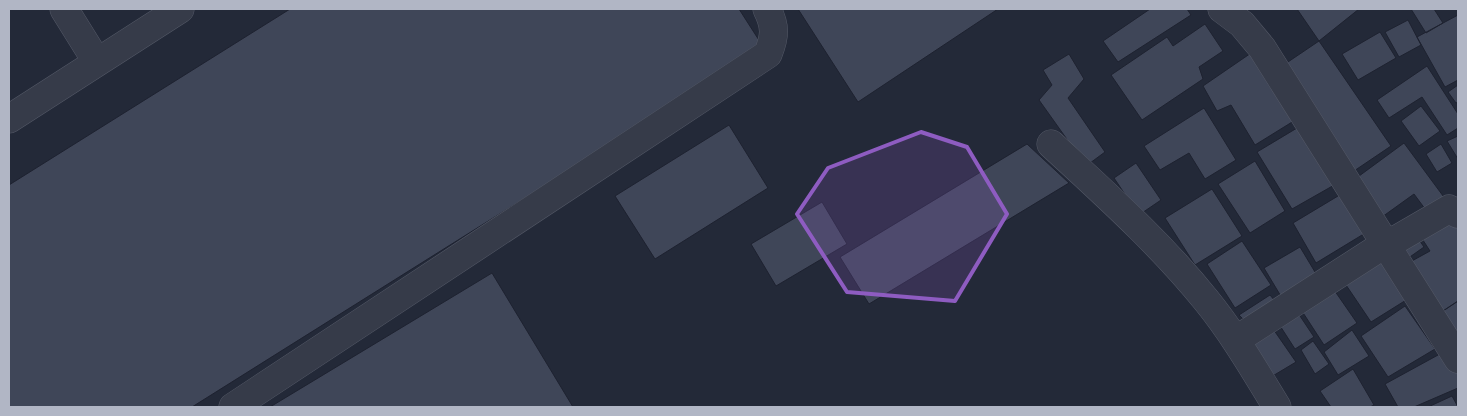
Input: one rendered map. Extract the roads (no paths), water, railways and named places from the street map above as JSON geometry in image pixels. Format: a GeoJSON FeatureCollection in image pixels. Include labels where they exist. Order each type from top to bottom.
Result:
{"type":"FeatureCollection","features":[{"type":"Feature","properties":{"kind":"street"},"geometry":{"type":"LineString","coordinates":[[64,9],[97,62]]}},
{"type":"Feature","properties":{"kind":"street"},"geometry":{"type":"LineString","coordinates":[[9,119],[180,9]]}},
{"type":"Feature","properties":{"kind":"street"},"geometry":{"type":"LineString","coordinates":[[233,407],[768,54],[774,38],[773,26],[766,9]]}},
{"type":"Feature","properties":{"kind":"street"},"geometry":{"type":"LineString","coordinates":[[1222,9],[1242,24],[1262,48],[1458,359]]}},
{"type":"Feature","properties":{"kind":"street"},"geometry":{"type":"LineString","coordinates":[[1051,144],[1123,210],[1206,300],[1236,340],[1277,407]]}},
{"type":"Feature","properties":{"kind":"street"},"geometry":{"type":"LineString","coordinates":[[1236,340],[1385,244],[1449,209],[1458,214]]}}]}
